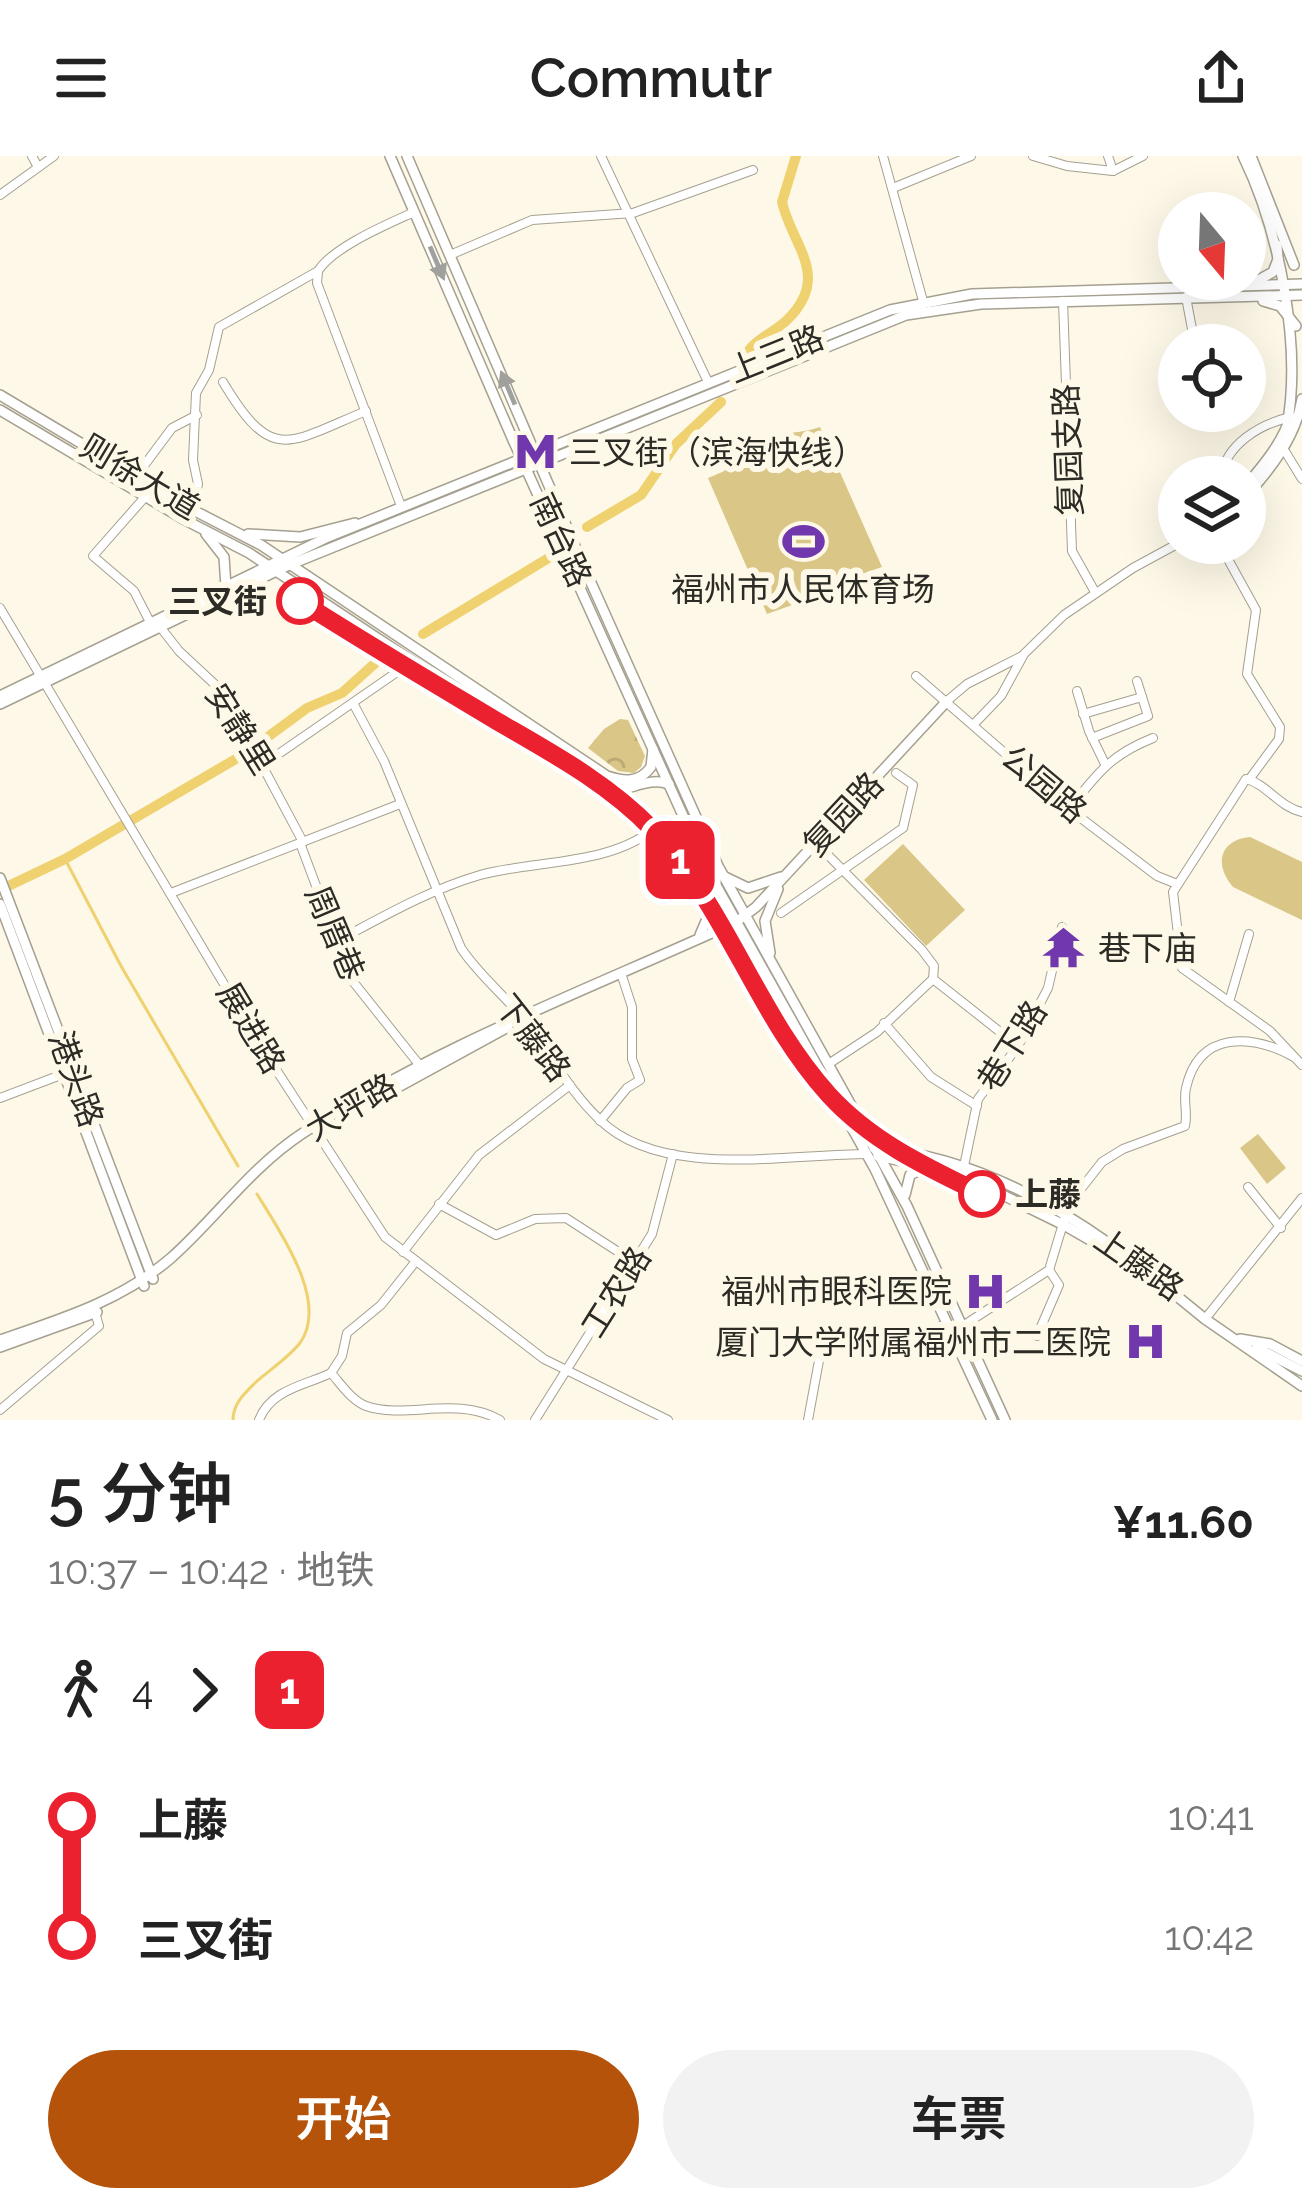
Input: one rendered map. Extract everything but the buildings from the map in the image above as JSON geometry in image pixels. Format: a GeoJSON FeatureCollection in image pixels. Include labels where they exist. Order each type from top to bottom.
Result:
{"type":"FeatureCollection","features":[{"type":"Feature","properties":{"kind":"main road","name":"南台路"},"geometry":{"type":"LineString","coordinates":[[390,156],[708,871],[740,919]]}},
{"type":"Feature","properties":{"kind":"main road","name":"南台路"},"geometry":{"type":"LineString","coordinates":[[407,156],[740,919]]}},
{"type":"Feature","properties":{"kind":"main road"},"geometry":{"type":"LineString","coordinates":[[1248,156],[1299,289]]}},
{"type":"Feature","properties":{"kind":"main road"},"geometry":{"type":"LineString","coordinates":[[1248,156],[1302,261]]}},
{"type":"Feature","properties":{"kind":"main road"},"geometry":{"type":"LineString","coordinates":[[1266,278],[1276,266],[1278,248],[1270,217]]}},
{"type":"Feature","properties":{"kind":"main road"},"geometry":{"type":"LineString","coordinates":[[1266,460],[1291,417],[1298,382],[1299,289],[1284,233]]}},
{"type":"Feature","properties":{"kind":"main road","name":"上三路"},"geometry":{"type":"LineString","coordinates":[[1266,287],[1299,289]]}},
{"type":"Feature","properties":{"kind":"main road","name":"上三路"},"geometry":{"type":"LineString","coordinates":[[285,561],[869,317],[923,301],[990,293],[1158,288]]}},
{"type":"Feature","properties":{"kind":"main road","name":"上三路"},"geometry":{"type":"LineString","coordinates":[[1266,293],[1299,289]]}},
{"type":"Feature","properties":{"kind":"main road","name":"上三路"},"geometry":{"type":"LineString","coordinates":[[285,561],[401,506],[525,464],[541,464],[906,315],[968,305],[1158,298]]}},
{"type":"Feature","properties":{"kind":"main road"},"geometry":{"type":"LineString","coordinates":[[1236,300],[1276,304],[1297,328]]}},
{"type":"Feature","properties":{"kind":"main road","name":"则徐大道"},"geometry":{"type":"LineString","coordinates":[[0,394],[285,561],[607,776],[627,781],[643,776],[653,762],[652,740]]}},
{"type":"Feature","properties":{"kind":"main road"},"geometry":{"type":"LineString","coordinates":[[1266,470],[1283,448],[1302,400]]}},
{"type":"Feature","properties":{"kind":"main road","name":"则徐大道"},"geometry":{"type":"LineString","coordinates":[[0,410],[271,568],[606,790],[654,780],[670,784]]}},
{"type":"Feature","properties":{"kind":"main road"},"geometry":{"type":"LineString","coordinates":[[214,521],[255,536],[292,537],[366,522]]}},
{"type":"Feature","properties":{"kind":"main road"},"geometry":{"type":"LineString","coordinates":[[203,530],[224,557],[226,587]]}},
{"type":"Feature","properties":{"kind":"main road"},"geometry":{"type":"LineString","coordinates":[[0,700],[285,561]]}},
{"type":"Feature","properties":{"kind":"main road"},"geometry":{"type":"LineString","coordinates":[[156,626],[271,568]]}},
{"type":"Feature","properties":{"kind":"main road","name":"复园路"},"geometry":{"type":"LineString","coordinates":[[740,919],[947,701]]}},
{"type":"Feature","properties":{"kind":"main road"},"geometry":{"type":"LineString","coordinates":[[697,938],[710,911],[708,871]]}},
{"type":"Feature","properties":{"kind":"main road"},"geometry":{"type":"LineString","coordinates":[[723,875],[748,888],[786,875]]}},
{"type":"Feature","properties":{"kind":"main road"},"geometry":{"type":"LineString","coordinates":[[772,964],[765,921],[786,875]]}},
{"type":"Feature","properties":{"kind":"main road","name":"港头路"},"geometry":{"type":"LineString","coordinates":[[0,879],[4,901],[147,1280]]}},
{"type":"Feature","properties":{"kind":"main road"},"geometry":{"type":"LineString","coordinates":[[0,1344],[95,1312],[147,1280],[252,1176],[313,1130],[522,1018],[740,919]]}},
{"type":"Feature","properties":{"kind":"main road"},"geometry":{"type":"LineString","coordinates":[[740,919],[830,1064],[992,1420]]}},
{"type":"Feature","properties":{"kind":"main road"},"geometry":{"type":"LineString","coordinates":[[740,919],[907,1206],[1005,1420]]}},
{"type":"Feature","properties":{"kind":"main road"},"geometry":{"type":"LineString","coordinates":[[872,1151],[984,1183],[1065,1220]]}},
{"type":"Feature","properties":{"kind":"main road"},"geometry":{"type":"LineString","coordinates":[[872,1151],[936,1157],[964,1166],[1065,1220],[1147,1273],[1302,1386]]}},
{"type":"Feature","properties":{"kind":"main road"},"geometry":{"type":"LineString","coordinates":[[907,1206],[907,1178],[930,1165]]}},
{"type":"Feature","properties":{"kind":"main road"},"geometry":{"type":"LineString","coordinates":[[0,1344],[147,1280]]}},
{"type":"Feature","properties":{"kind":"main road"},"geometry":{"type":"LineString","coordinates":[[1230,1336],[1270,1344],[1302,1361]]}},
{"type":"Feature","properties":{"kind":"main road"},"geometry":{"type":"LineString","coordinates":[[1230,1336],[1302,1371]]}},
{"type":"Feature","properties":{"kind":"street"},"geometry":{"type":"LineString","coordinates":[[32,156],[38,167]]}},
{"type":"Feature","properties":{"kind":"street"},"geometry":{"type":"LineString","coordinates":[[0,195],[55,156]]}},
{"type":"Feature","properties":{"kind":"street"},"geometry":{"type":"LineString","coordinates":[[601,156],[708,382]]}},
{"type":"Feature","properties":{"kind":"street"},"geometry":{"type":"LineString","coordinates":[[883,156],[923,301]]}},
{"type":"Feature","properties":{"kind":"street"},"geometry":{"type":"LineString","coordinates":[[892,188],[971,156]]}},
{"type":"Feature","properties":{"kind":"street"},"geometry":{"type":"LineString","coordinates":[[1034,156],[1113,171],[1144,156]]}},
{"type":"Feature","properties":{"kind":"street"},"geometry":{"type":"LineString","coordinates":[[1108,156],[1113,171]]}},
{"type":"Feature","properties":{"kind":"street"},"geometry":{"type":"LineString","coordinates":[[450,255],[539,219],[627,214],[753,170]]}},
{"type":"Feature","properties":{"kind":"street"},"geometry":{"type":"LineString","coordinates":[[193,510],[198,484],[196,393],[208,370],[219,327],[318,271],[326,260],[415,212]]}},
{"type":"Feature","properties":{"kind":"street"},"geometry":{"type":"LineString","coordinates":[[318,271],[317,283],[401,506]]}},
{"type":"Feature","properties":{"kind":"street","name":"复园支路"},"geometry":{"type":"LineString","coordinates":[[1063,301],[1072,551],[1095,592]]}},
{"type":"Feature","properties":{"kind":"street"},"geometry":{"type":"LineString","coordinates":[[224,382],[251,426],[277,440],[299,438],[366,411]]}},
{"type":"Feature","properties":{"kind":"street"},"geometry":{"type":"LineString","coordinates":[[136,475],[172,428],[197,416]]}},
{"type":"Feature","properties":{"kind":"street"},"geometry":{"type":"LineString","coordinates":[[1231,456],[1252,432],[1291,417]]}},
{"type":"Feature","properties":{"kind":"street"},"geometry":{"type":"LineString","coordinates":[[1283,448],[1302,479]]}},
{"type":"Feature","properties":{"kind":"street","name":"安静里"},"geometry":{"type":"LineString","coordinates":[[146,497],[93,556],[134,591],[156,626],[223,692],[301,843]]}},
{"type":"Feature","properties":{"kind":"street"},"geometry":{"type":"LineString","coordinates":[[947,701],[967,684],[1024,654],[1095,592],[1158,555]]}},
{"type":"Feature","properties":{"kind":"street"},"geometry":{"type":"LineString","coordinates":[[1231,564],[1256,610],[1247,674],[1280,728],[1279,739],[1177,884],[1173,910],[1182,968],[1270,1031],[1302,1065]]}},
{"type":"Feature","properties":{"kind":"street","name":"展进路"},"geometry":{"type":"LineString","coordinates":[[0,608],[313,1130],[385,1237],[566,1371],[668,1420]]}},
{"type":"Feature","properties":{"kind":"street"},"geometry":{"type":"LineString","coordinates":[[975,723],[1001,696],[1024,654]]}},
{"type":"Feature","properties":{"kind":"street"},"geometry":{"type":"LineString","coordinates":[[262,760],[413,662]]}},
{"type":"Feature","properties":{"kind":"street","name":"公园路"},"geometry":{"type":"LineString","coordinates":[[916,676],[1069,809],[1156,876],[1177,884]]}},
{"type":"Feature","properties":{"kind":"street"},"geometry":{"type":"LineString","coordinates":[[1092,738],[1148,716],[1137,681]]}},
{"type":"Feature","properties":{"kind":"street"},"geometry":{"type":"LineString","coordinates":[[1077,692],[1105,764]]}},
{"type":"Feature","properties":{"kind":"street"},"geometry":{"type":"LineString","coordinates":[[1083,714],[1142,698]]}},
{"type":"Feature","properties":{"kind":"street","name":"下藤路"},"geometry":{"type":"LineString","coordinates":[[353,703],[384,761],[470,961],[522,1018],[600,1121],[634,1144],[674,1154],[770,1159],[872,1151]]}},
{"type":"Feature","properties":{"kind":"street"},"geometry":{"type":"LineString","coordinates":[[1069,809],[1121,750],[1153,738]]}},
{"type":"Feature","properties":{"kind":"street"},"geometry":{"type":"LineString","coordinates":[[781,913],[903,828],[913,785],[896,773]]}},
{"type":"Feature","properties":{"kind":"street"},"geometry":{"type":"LineString","coordinates":[[1247,779],[1285,806],[1302,812]]}},
{"type":"Feature","properties":{"kind":"street"},"geometry":{"type":"LineString","coordinates":[[171,892],[400,804]]}},
{"type":"Feature","properties":{"kind":"street"},"geometry":{"type":"LineString","coordinates":[[337,941],[436,890],[487,873],[572,860],[636,840],[657,826]]}},
{"type":"Feature","properties":{"kind":"street","name":"周厝巷"},"geometry":{"type":"LineString","coordinates":[[301,843],[360,994],[423,1070]]}},
{"type":"Feature","properties":{"kind":"street"},"geometry":{"type":"LineString","coordinates":[[816,843],[931,960],[933,979],[1018,1046]]}},
{"type":"Feature","properties":{"kind":"street","name":"巷下路"},"geometry":{"type":"LineString","coordinates":[[964,1166],[980,1097],[1018,1046],[1052,980],[1062,927]]}},
{"type":"Feature","properties":{"kind":"street"},"geometry":{"type":"LineString","coordinates":[[1229,1002],[1249,934]]}},
{"type":"Feature","properties":{"kind":"street"},"geometry":{"type":"LineString","coordinates":[[600,1121],[627,1088],[640,1080],[632,1059],[632,1007],[620,971]]}},
{"type":"Feature","properties":{"kind":"street"},"geometry":{"type":"LineString","coordinates":[[830,1064],[933,979]]}},
{"type":"Feature","properties":{"kind":"street"},"geometry":{"type":"LineString","coordinates":[[884,1023],[927,1073],[977,1106]]}},
{"type":"Feature","properties":{"kind":"street"},"geometry":{"type":"LineString","coordinates":[[961,1327],[1049,1270],[1071,1201],[1107,1158],[1184,1126],[1187,1083],[1214,1047],[1246,1040],[1294,1057]]}},
{"type":"Feature","properties":{"kind":"street"},"geometry":{"type":"LineString","coordinates":[[0,1098],[68,1072]]}},
{"type":"Feature","properties":{"kind":"street"},"geometry":{"type":"LineString","coordinates":[[403,1252],[488,1146],[570,1085]]}},
{"type":"Feature","properties":{"kind":"street","name":"工农路"},"geometry":{"type":"LineString","coordinates":[[536,1420],[657,1223],[674,1154]]}},
{"type":"Feature","properties":{"kind":"street"},"geometry":{"type":"LineString","coordinates":[[1248,1187],[1282,1228]]}},
{"type":"Feature","properties":{"kind":"street"},"geometry":{"type":"LineString","coordinates":[[1205,1319],[1302,1198]]}},
{"type":"Feature","properties":{"kind":"street"},"geometry":{"type":"LineString","coordinates":[[440,1204],[496,1235],[535,1219],[566,1217],[634,1262]]}},
{"type":"Feature","properties":{"kind":"street"},"geometry":{"type":"LineString","coordinates":[[259,1420],[278,1395],[331,1373],[342,1356],[345,1336],[381,1305],[416,1261]]}},
{"type":"Feature","properties":{"kind":"street"},"geometry":{"type":"LineString","coordinates":[[1037,1336],[1059,1285],[1049,1270]]}},
{"type":"Feature","properties":{"kind":"street"},"geometry":{"type":"LineString","coordinates":[[0,1410],[99,1326],[95,1312]]}},
{"type":"Feature","properties":{"kind":"street"},"geometry":{"type":"LineString","coordinates":[[808,1420],[824,1339],[893,1342],[947,1324]]}},
{"type":"Feature","properties":{"kind":"street"},"geometry":{"type":"LineString","coordinates":[[331,1373],[355,1400],[371,1408],[469,1408],[500,1420]]}},
{"type":"Feature","properties":{"kind":"green space","name":"福州市人民体育场"},"geometry":{"type":"Polygon","coordinates":[[[820,427],[882,567],[856,576],[841,596],[825,604],[795,604],[767,614],[708,478],[732,466],[753,442],[820,427]]]}},
{"type":"Feature","properties":{"kind":"green space"},"geometry":{"type":"Polygon","coordinates":[[[620,719],[628,720],[645,756],[634,773],[618,771],[588,748],[620,719]]]}},
{"type":"Feature","properties":{"kind":"green space"},"geometry":{"type":"Polygon","coordinates":[[[1250,837],[1302,862],[1302,920],[1233,887],[1227,879],[1222,862],[1226,848],[1250,837]]]}},
{"type":"Feature","properties":{"kind":"green space"},"geometry":{"type":"Polygon","coordinates":[[[903,844],[965,910],[926,946],[864,880],[903,844]]]}},
{"type":"Feature","properties":{"kind":"green space"},"geometry":{"type":"Polygon","coordinates":[[[1258,1134],[1286,1168],[1267,1184],[1240,1148],[1258,1134]]]}},
{"type":"Feature","properties":{"kind":"waterway"},"geometry":{"type":"LineString","coordinates":[[749,350],[787,320],[807,289],[805,261],[782,202],[796,156]]}},
{"type":"Feature","properties":{"kind":"waterway"},"geometry":{"type":"LineString","coordinates":[[587,527],[641,495],[676,444],[721,402]]}},
{"type":"Feature","properties":{"kind":"waterway"},"geometry":{"type":"LineString","coordinates":[[423,634],[547,559]]}},
{"type":"Feature","properties":{"kind":"waterway"},"geometry":{"type":"LineString","coordinates":[[0,890],[65,859],[246,753],[307,708],[342,693],[382,657]]}},
{"type":"Feature","properties":{"kind":"waterway"},"geometry":{"type":"LineString","coordinates":[[65,859],[121,966],[238,1166]]}},
{"type":"Feature","properties":{"kind":"waterway"},"geometry":{"type":"LineString","coordinates":[[233,1420],[240,1399],[296,1348],[308,1326],[309,1307],[298,1266],[257,1194]]}},
{"type":"Feature","properties":{"kind":"metro line","name":"1"},"geometry":{"type":"LineString","coordinates":[[300,601],[587,775],[627,805],[699,886],[790,1044],[829,1095],[892,1148],[982,1194]]}},
{"type":"Feature","properties":{"kind":"place","name":"三叉街（滨海快线）"},"geometry":{"type":"Point","coordinates":[535,452]}},
{"type":"Feature","properties":{"kind":"place","name":"福州市人民体育场"},"geometry":{"type":"Point","coordinates":[803,541]}},
{"type":"Feature","properties":{"kind":"place","name":"三叉街"},"geometry":{"type":"Point","coordinates":[300,601]}},
{"type":"Feature","properties":{"kind":"place","name":"巷下庙"},"geometry":{"type":"Point","coordinates":[1064,948]}},
{"type":"Feature","properties":{"kind":"place","name":"上藤"},"geometry":{"type":"Point","coordinates":[982,1194]}},
{"type":"Feature","properties":{"kind":"place","name":"福州市眼科医院"},"geometry":{"type":"Point","coordinates":[986,1291]}},
{"type":"Feature","properties":{"kind":"place","name":"厦门大学附属福州市二医院"},"geometry":{"type":"Point","coordinates":[1145,1342]}}]}
